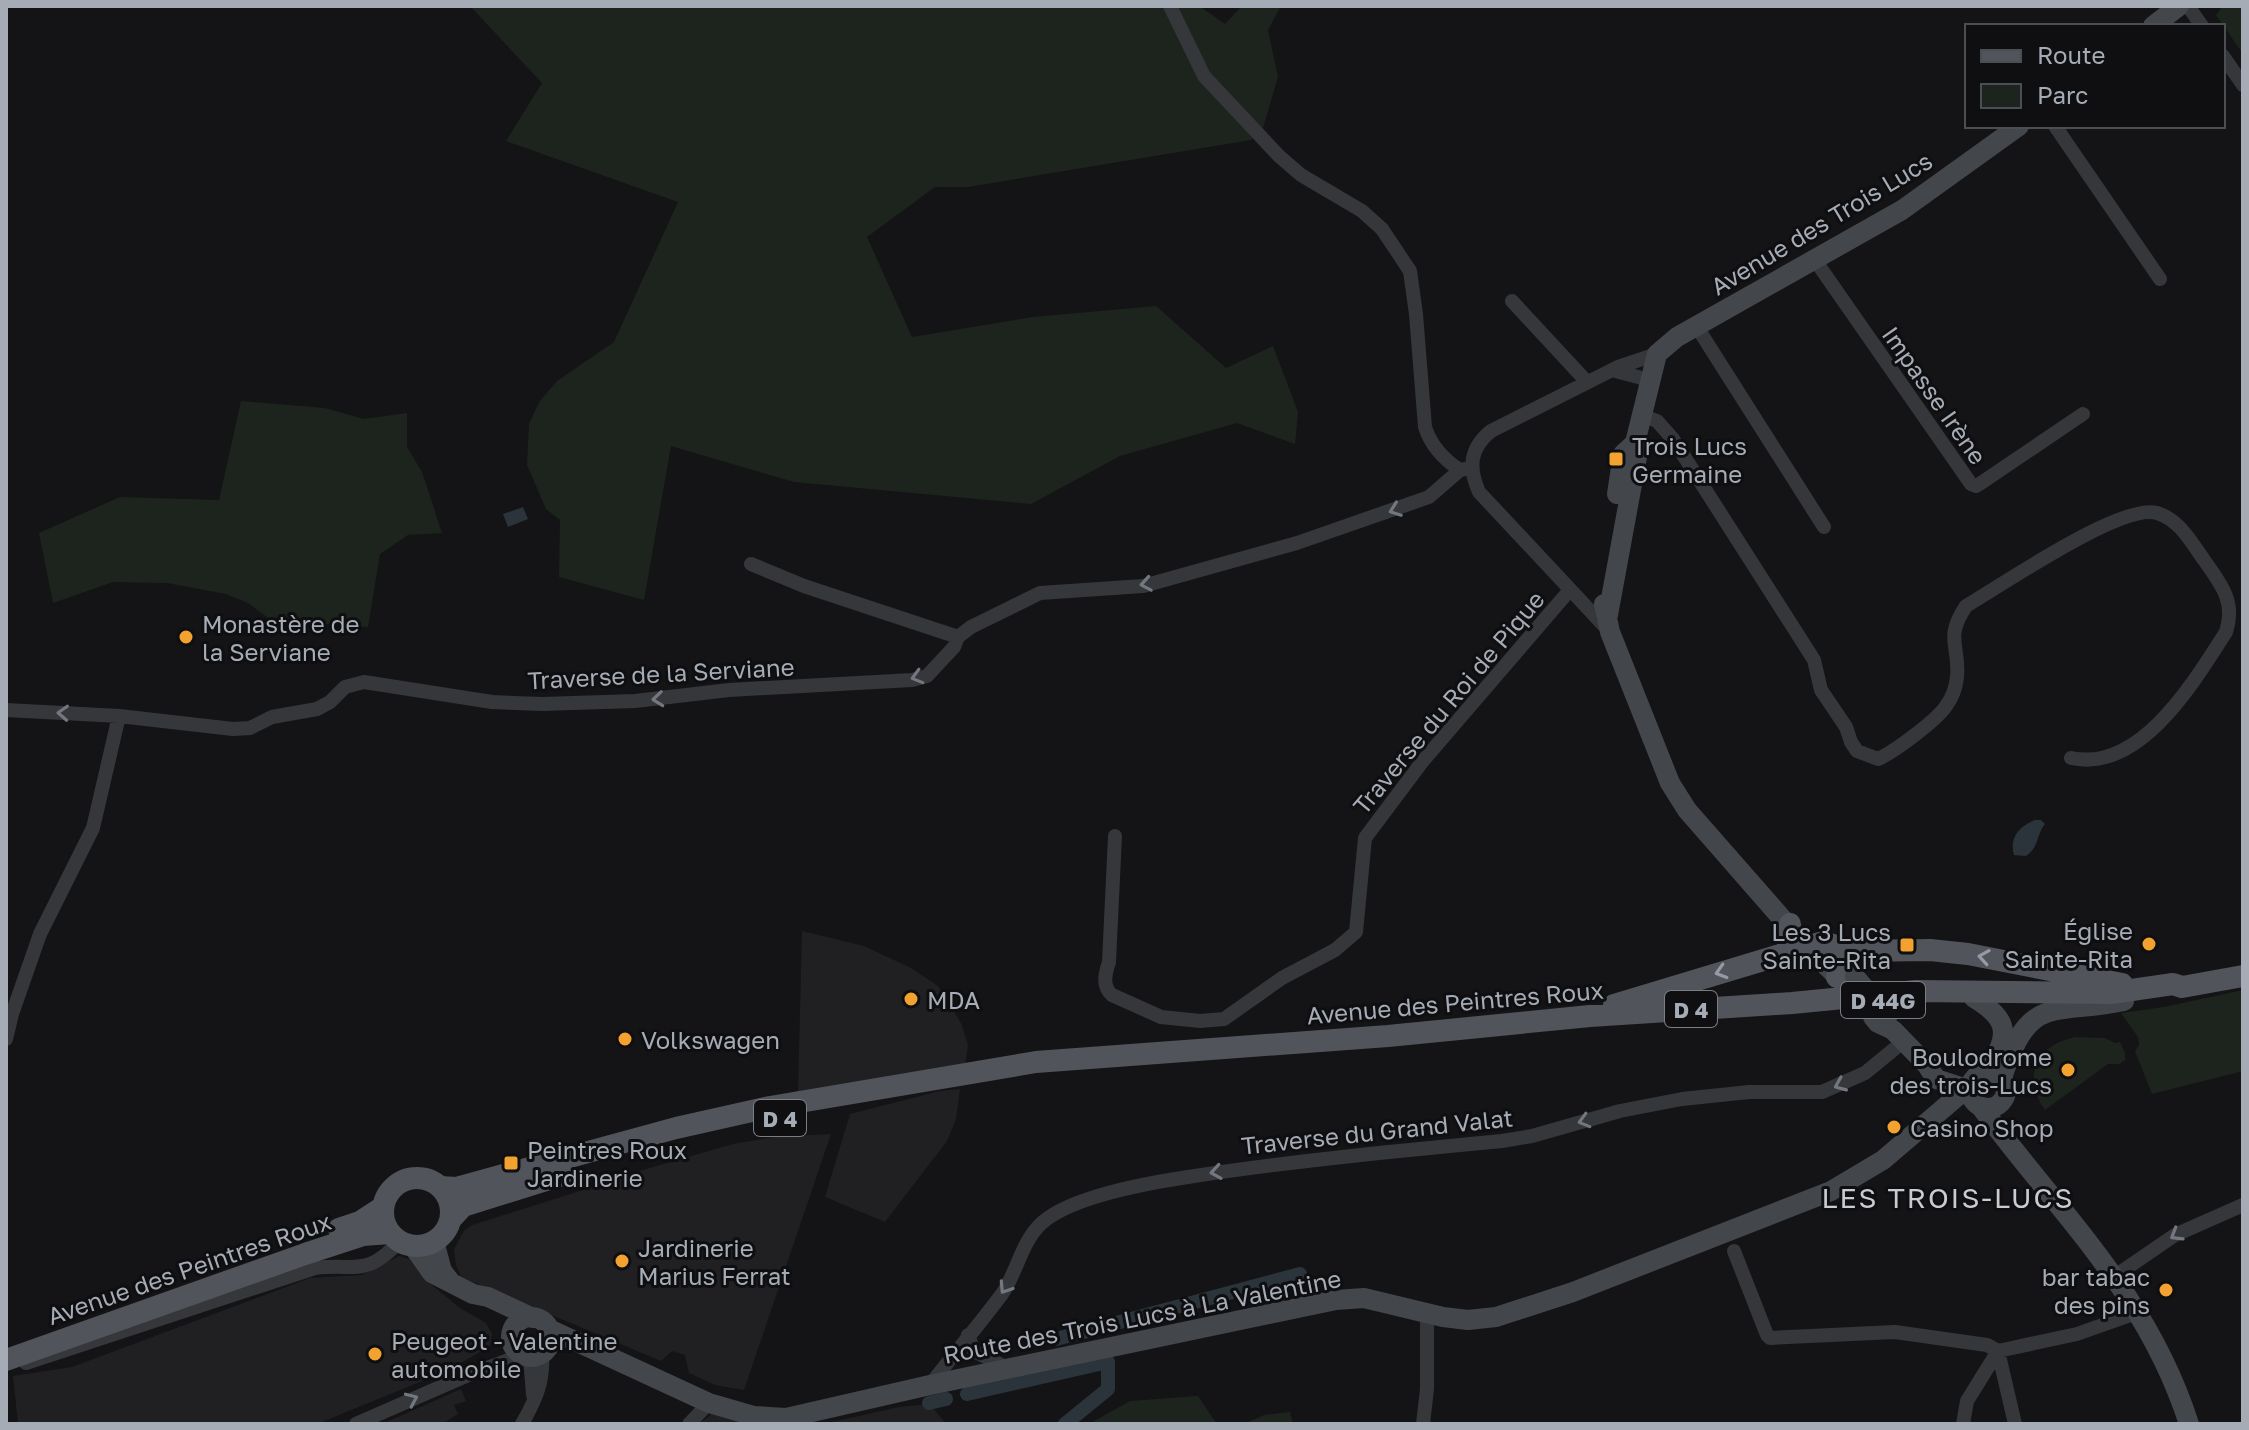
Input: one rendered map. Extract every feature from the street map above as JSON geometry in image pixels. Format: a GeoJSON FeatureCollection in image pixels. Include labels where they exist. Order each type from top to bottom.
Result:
{"type":"FeatureCollection","features":[{"type":"Feature","properties":{"kind":"main road"},"geometry":{"type":"LineString","coordinates":[[2156,24],[2179,6]]}},
{"type":"Feature","properties":{"kind":"main road","name":"Avenue des Trois Lucs"},"geometry":{"type":"LineString","coordinates":[[1654,368],[1692,330],[1902,210],[2016,128]]}},
{"type":"Feature","properties":{"kind":"main road"},"geometry":{"type":"LineString","coordinates":[[1654,368],[1638,430],[1637,457],[1609,624],[1670,783],[1687,810],[1790,924],[1805,946],[1846,970],[1889,1026],[1932,1072],[1944,1108]]}},
{"type":"Feature","properties":{"kind":"main road"},"geometry":{"type":"LineString","coordinates":[[1790,924],[1805,946]]}},
{"type":"Feature","properties":{"kind":"main road"},"geometry":{"type":"LineString","coordinates":[[1590,1016],[1612,1006],[1805,946]]}},
{"type":"Feature","properties":{"kind":"main road"},"geometry":{"type":"LineString","coordinates":[[1846,970],[1930,950],[1968,954],[2137,997]]}},
{"type":"Feature","properties":{"kind":"main road","name":"D 4"},"geometry":{"type":"LineString","coordinates":[[2137,997],[2173,984],[2182,987],[2243,976]]}},
{"type":"Feature","properties":{"kind":"main road","name":"Avenue des Peintres Roux"},"geometry":{"type":"LineString","coordinates":[[440,1187],[456,1188],[676,1128],[770,1107],[997,1066],[1916,991],[2111,993],[2137,997]]}},
{"type":"Feature","properties":{"kind":"main road"},"geometry":{"type":"LineString","coordinates":[[1982,1091],[2034,1019],[2056,1008],[2137,997]]}},
{"type":"Feature","properties":{"kind":"main road","name":"Avenue des Peintres Roux"},"geometry":{"type":"LineString","coordinates":[[1792,1003],[2137,997]]}},
{"type":"Feature","properties":{"kind":"main road"},"geometry":{"type":"LineString","coordinates":[[1974,998],[1998,1015],[2003,1032],[1982,1091]]}},
{"type":"Feature","properties":{"kind":"main road","name":"Avenue des Peintres Roux"},"geometry":{"type":"LineString","coordinates":[[450,1220],[463,1206],[679,1139],[903,1092],[1123,1056]]}},
{"type":"Feature","properties":{"kind":"main road"},"geometry":{"type":"LineString","coordinates":[[1932,1072],[1957,1076],[1982,1091],[2001,1135],[2082,1232],[2139,1312],[2177,1385],[2189,1424]]}},
{"type":"Feature","properties":{"kind":"main road","name":"Route des Trois Lucs à La Valentine"},"geometry":{"type":"LineString","coordinates":[[473,1294],[488,1297],[537,1344],[596,1352],[709,1403],[754,1416],[786,1418],[1336,1300],[1364,1298],[1468,1320],[1496,1317],[1601,1282],[1831,1191],[1883,1160],[1959,1095],[1982,1091]]}},
{"type":"Feature","properties":{"kind":"main road"},"geometry":{"type":"LineString","coordinates":[[409,1240],[444,1232],[450,1220],[447,1197],[440,1187],[424,1179],[406,1180],[391,1190],[383,1207],[384,1221],[409,1240],[432,1273],[473,1294],[511,1335],[518,1322],[537,1344]]}},
{"type":"Feature","properties":{"kind":"main road","name":"Avenue des Peintres Roux"},"geometry":{"type":"LineString","coordinates":[[6,1346],[360,1222],[383,1207]]}},
{"type":"Feature","properties":{"kind":"main road","name":"Avenue des Peintres Roux"},"geometry":{"type":"LineString","coordinates":[[6,1362],[363,1235],[409,1240]]}},
{"type":"Feature","properties":{"kind":"main road"},"geometry":{"type":"LineString","coordinates":[[2157,1349],[2180,1424]]}},
{"type":"Feature","properties":{"kind":"street"},"geometry":{"type":"LineString","coordinates":[[1170,6],[1204,76],[1279,156],[1301,175],[1362,211],[1382,229],[1410,271],[1425,427],[1429,440],[1448,462],[1466,469],[1479,492],[1569,591],[1609,624]]}},
{"type":"Feature","properties":{"kind":"street"},"geometry":{"type":"LineString","coordinates":[[2188,6],[2201,24]]}},
{"type":"Feature","properties":{"kind":"street"},"geometry":{"type":"LineString","coordinates":[[2225,59],[2243,85]]}},
{"type":"Feature","properties":{"kind":"street"},"geometry":{"type":"LineString","coordinates":[[2056,128],[2160,279]]}},
{"type":"Feature","properties":{"kind":"street","name":"Impasse Irène"},"geometry":{"type":"LineString","coordinates":[[1815,260],[1971,484],[1976,486],[1981,483],[2083,414]]}},
{"type":"Feature","properties":{"kind":"street"},"geometry":{"type":"LineString","coordinates":[[1512,301],[1587,382]]}},
{"type":"Feature","properties":{"kind":"street"},"geometry":{"type":"LineString","coordinates":[[1692,330],[1824,527]]}},
{"type":"Feature","properties":{"kind":"street"},"geometry":{"type":"LineString","coordinates":[[1612,370],[1634,374],[1654,368]]}},
{"type":"Feature","properties":{"kind":"street","name":"Avenue des Trois Lucs"},"geometry":{"type":"LineString","coordinates":[[1466,469],[1480,440],[1491,431],[1612,370],[1654,368]]}},
{"type":"Feature","properties":{"kind":"street"},"geometry":{"type":"LineString","coordinates":[[1638,430],[1673,439],[1814,660],[1821,690],[1846,727],[1851,742],[1857,751],[1878,759],[1890,754],[1945,708],[1954,691],[1957,675],[1956,622],[1966,606],[2092,531],[2145,512],[2158,513],[2172,520],[2182,529],[2223,587],[2230,604],[2226,632],[2169,712],[2133,746],[2103,759],[2087,762],[2071,758]]}},
{"type":"Feature","properties":{"kind":"street","name":"Traverse de la Serviane"},"geometry":{"type":"LineString","coordinates":[[6,710],[119,716],[233,729],[250,728],[272,717],[317,709],[330,702],[345,687],[364,682],[492,702],[542,704],[635,701],[729,690],[912,680],[927,676],[954,647],[958,637],[971,627],[1040,593],[1143,586],[1297,543],[1429,497],[1466,469]]}},
{"type":"Feature","properties":{"kind":"street"},"geometry":{"type":"LineString","coordinates":[[751,564],[804,586],[958,637]]}},
{"type":"Feature","properties":{"kind":"street","name":"Traverse du Roi de Pique"},"geometry":{"type":"LineString","coordinates":[[1115,836],[1106,990],[1161,1017],[1200,1021],[1224,1019],[1282,978],[1335,950],[1356,932],[1365,838],[1422,762],[1569,591]]}},
{"type":"Feature","properties":{"kind":"street"},"geometry":{"type":"LineString","coordinates":[[6,1039],[40,934],[93,828],[119,716]]}},
{"type":"Feature","properties":{"kind":"street","name":"Traverse du Grand Valat"},"geometry":{"type":"LineString","coordinates":[[930,1385],[1002,1293],[1017,1269],[1029,1235],[1049,1217],[1095,1197],[1152,1182],[1257,1165],[1532,1136],[1620,1111],[1682,1099],[1749,1092],[1822,1092],[1865,1073],[1889,1026]]}},
{"type":"Feature","properties":{"kind":"street"},"geometry":{"type":"LineString","coordinates":[[2115,1276],[2175,1235],[2243,1205]]}},
{"type":"Feature","properties":{"kind":"street"},"geometry":{"type":"LineString","coordinates":[[1734,1251],[1770,1338],[1895,1332],[1987,1345],[1998,1351],[2077,1334],[2139,1312]]}},
{"type":"Feature","properties":{"kind":"street"},"geometry":{"type":"LineString","coordinates":[[1423,1424],[1427,1389],[1427,1313]]}},
{"type":"Feature","properties":{"kind":"street"},"geometry":{"type":"LineString","coordinates":[[968,1335],[974,1351],[1012,1370]]}},
{"type":"Feature","properties":{"kind":"street"},"geometry":{"type":"LineString","coordinates":[[356,1424],[537,1344],[532,1407],[522,1424]]}},
{"type":"Feature","properties":{"kind":"street"},"geometry":{"type":"LineString","coordinates":[[1963,1424],[1967,1401],[1998,1351]]}},
{"type":"Feature","properties":{"kind":"street"},"geometry":{"type":"LineString","coordinates":[[1998,1351],[2015,1424]]}},
{"type":"Feature","properties":{"kind":"street"},"geometry":{"type":"LineString","coordinates":[[689,1424],[709,1403]]}},
{"type":"Feature","properties":{"kind":"shaded area"},"geometry":{"type":"Polygon","coordinates":[[[523,507],[528,519],[508,527],[503,514],[523,507]]]}},
{"type":"Feature","properties":{"kind":"shaded area"},"geometry":{"type":"Polygon","coordinates":[[[2035,820],[2045,824],[2033,849],[2026,856],[2014,855],[2013,843],[2017,833],[2035,820]]]}},
{"type":"Feature","properties":{"kind":"shaded area"},"geometry":{"type":"Polygon","coordinates":[[[802,931],[864,946],[911,968],[938,986],[961,1023],[968,1045],[965,1066],[798,1093],[802,931]]]}},
{"type":"Feature","properties":{"kind":"shaded area"},"geometry":{"type":"Polygon","coordinates":[[[960,1089],[956,1119],[947,1141],[885,1222],[825,1197],[850,1114],[940,1091],[960,1089]]]}},
{"type":"Feature","properties":{"kind":"shaded area","name":"Jardinerie Marius Ferrat"},"geometry":{"type":"Polygon","coordinates":[[[831,1134],[744,1390],[715,1385],[689,1373],[685,1355],[672,1351],[661,1361],[468,1280],[461,1276],[456,1265],[454,1249],[464,1231],[472,1225],[605,1181],[733,1144],[775,1137],[831,1134]]]}},
{"type":"Feature","properties":{"kind":"shaded area"},"geometry":{"type":"Polygon","coordinates":[[[399,1256],[409,1259],[427,1281],[460,1308],[486,1323],[492,1334],[490,1346],[449,1370],[317,1424],[18,1424],[13,1376],[72,1367],[310,1278],[362,1275],[399,1256]]]}},
{"type":"Feature","properties":{"kind":"shaded area"},"geometry":{"type":"Polygon","coordinates":[[[461,1389],[466,1401],[454,1405],[458,1414],[442,1424],[382,1424],[461,1389]]]}},
{"type":"Feature","properties":{"kind":"shaded area"},"geometry":{"type":"Polygon","coordinates":[[[930,1404],[946,1424],[823,1424],[899,1407],[930,1404]]]}},
{"type":"Feature","properties":{"kind":"shaded area"},"geometry":{"type":"Polygon","coordinates":[[[714,1412],[754,1424],[699,1424],[714,1412]]]}},
{"type":"Feature","properties":{"kind":"green space"},"geometry":{"type":"Polygon","coordinates":[[[470,6],[1199,6],[1225,24],[1242,6],[1281,6],[1268,30],[1278,77],[1263,128],[1251,140],[968,187],[935,187],[867,237],[912,337],[1033,317],[1156,306],[1226,368],[1273,346],[1298,412],[1295,444],[1237,423],[1120,456],[1031,504],[794,482],[671,446],[644,600],[559,577],[560,520],[546,509],[527,465],[529,424],[539,402],[557,381],[614,342],[678,202],[506,141],[542,83],[470,6]]]}},
{"type":"Feature","properties":{"kind":"green space"},"geometry":{"type":"Polygon","coordinates":[[[2223,6],[2243,6],[2243,54],[2225,24],[2216,15],[2223,6]]]}},
{"type":"Feature","properties":{"kind":"green space"},"geometry":{"type":"Polygon","coordinates":[[[241,401],[325,408],[364,419],[407,413],[407,447],[422,472],[442,533],[408,535],[380,554],[368,627],[271,620],[248,603],[226,594],[167,583],[113,582],[53,603],[39,533],[120,497],[219,500],[241,401]]]}},
{"type":"Feature","properties":{"kind":"green space"},"geometry":{"type":"Polygon","coordinates":[[[2243,990],[2243,1071],[2152,1094],[2135,1051],[2139,1045],[2138,1037],[2121,1013],[2243,990]]]}},
{"type":"Feature","properties":{"kind":"green space","name":"Boulodrome des trois-Lucs"},"geometry":{"type":"Polygon","coordinates":[[[2075,1037],[2120,1042],[2125,1060],[2120,1064],[2108,1064],[2045,1110],[2034,1086],[2036,1064],[2050,1048],[2075,1037]]]}},
{"type":"Feature","properties":{"kind":"green space"},"geometry":{"type":"Polygon","coordinates":[[[1198,1396],[1217,1424],[1089,1424],[1130,1401],[1198,1396]]]}},
{"type":"Feature","properties":{"kind":"green space"},"geometry":{"type":"Polygon","coordinates":[[[1290,1412],[1293,1424],[1244,1424],[1264,1415],[1290,1412]]]}},
{"type":"Feature","properties":{"kind":"waterway"},"geometry":{"type":"LineString","coordinates":[[1105,1326],[1300,1274]]}},
{"type":"Feature","properties":{"kind":"waterway"},"geometry":{"type":"LineString","coordinates":[[1056,1339],[1091,1330]]}},
{"type":"Feature","properties":{"kind":"waterway"},"geometry":{"type":"LineString","coordinates":[[967,1394],[1108,1362],[1108,1389],[1065,1424]]}},
{"type":"Feature","properties":{"kind":"waterway"},"geometry":{"type":"LineString","coordinates":[[929,1403],[946,1399]]}},
{"type":"Feature","properties":{"kind":"place","name":"Trois Lucs Germaine"},"geometry":{"type":"Point","coordinates":[1616,459]}},
{"type":"Feature","properties":{"kind":"place","name":"Monastère de la Serviane"},"geometry":{"type":"Point","coordinates":[186,637]}},
{"type":"Feature","properties":{"kind":"place","name":"Église Sainte-Rita"},"geometry":{"type":"Point","coordinates":[2149,944]}},
{"type":"Feature","properties":{"kind":"place","name":"Les 3 Lucs Sainte-Rita"},"geometry":{"type":"Point","coordinates":[1907,945]}},
{"type":"Feature","properties":{"kind":"place","name":"MDA"},"geometry":{"type":"Point","coordinates":[911,999]}},
{"type":"Feature","properties":{"kind":"place","name":"Volkswagen"},"geometry":{"type":"Point","coordinates":[625,1039]}},
{"type":"Feature","properties":{"kind":"place","name":"Boulodrome des trois-Lucs"},"geometry":{"type":"Point","coordinates":[2068,1070]}},
{"type":"Feature","properties":{"kind":"place","name":"Casino Shop"},"geometry":{"type":"Point","coordinates":[1894,1127]}},
{"type":"Feature","properties":{"kind":"place","name":"Peintres Roux Jardinerie"},"geometry":{"type":"Point","coordinates":[511,1163]}},
{"type":"Feature","properties":{"kind":"place","name":"Jardinerie Marius Ferrat"},"geometry":{"type":"Point","coordinates":[622,1261]}},
{"type":"Feature","properties":{"kind":"place","name":"bar tabac des pins"},"geometry":{"type":"Point","coordinates":[2166,1290]}},
{"type":"Feature","properties":{"kind":"place","name":"Peugeot - Valentine automobile"},"geometry":{"type":"Point","coordinates":[375,1354]}},
{"type":"Feature","properties":{"kind":"district","name":"LES TROIS-LUCS"},"geometry":{"type":"Point","coordinates":[1948,1197]}}]}
